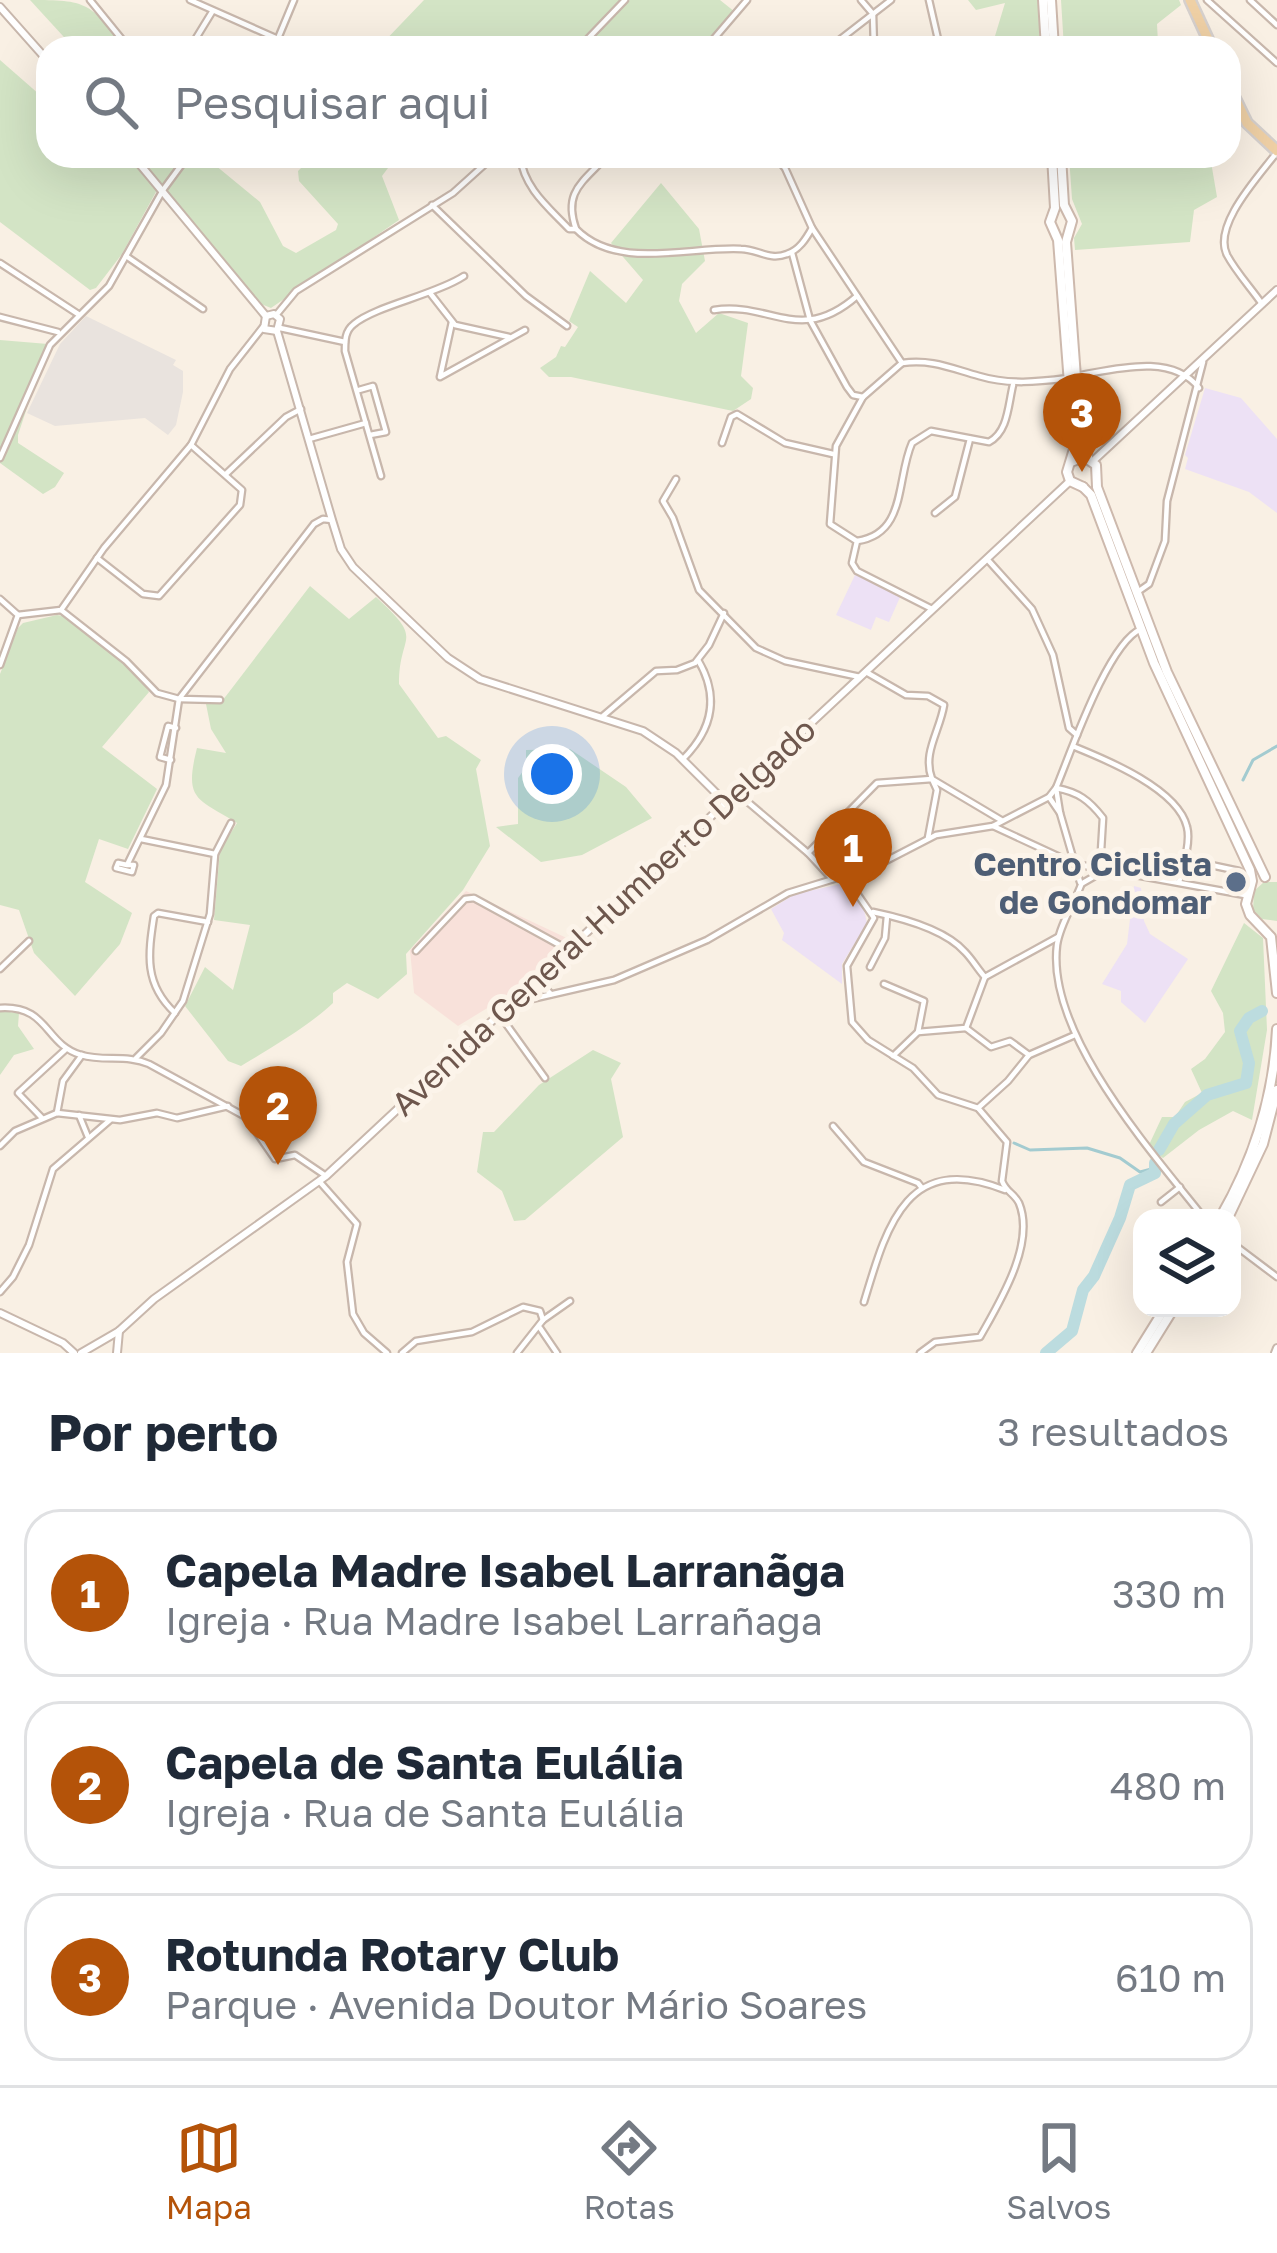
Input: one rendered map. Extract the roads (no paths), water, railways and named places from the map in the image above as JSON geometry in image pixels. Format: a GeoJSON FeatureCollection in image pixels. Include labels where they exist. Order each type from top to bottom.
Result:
{"type":"FeatureCollection","features":[{"type":"Feature","properties":{"kind":"main road"},"geometry":{"type":"LineString","coordinates":[[1047,0],[1049,36]]}},
{"type":"Feature","properties":{"kind":"main road"},"geometry":{"type":"LineString","coordinates":[[1191,2],[1207,36]]}},
{"type":"Feature","properties":{"kind":"main road"},"geometry":{"type":"LineString","coordinates":[[1241,111],[1277,151]]}},
{"type":"Feature","properties":{"kind":"main road"},"geometry":{"type":"LineString","coordinates":[[1056,168],[1050,222],[1058,240],[1081,445],[1097,475],[1098,490],[1167,672],[1265,877]]}},
{"type":"Feature","properties":{"kind":"main road"},"geometry":{"type":"LineString","coordinates":[[1059,168],[1072,221],[1066,242],[1074,447],[1067,472],[1070,481],[1091,495],[1141,628],[1250,870],[1245,895],[1250,915],[1264,926],[1273,943],[1277,993]]}},
{"type":"Feature","properties":{"kind":"main road"},"geometry":{"type":"LineString","coordinates":[[1054,213],[1067,212]]}},
{"type":"Feature","properties":{"kind":"main road"},"geometry":{"type":"LineString","coordinates":[[1053,229],[1063,232],[1069,228]]}},
{"type":"Feature","properties":{"kind":"main road"},"geometry":{"type":"LineString","coordinates":[[1071,462],[1080,457],[1091,460]]}},
{"type":"Feature","properties":{"kind":"main road"},"geometry":{"type":"LineString","coordinates":[[1083,487],[1097,475]]}},
{"type":"Feature","properties":{"kind":"main road"},"geometry":{"type":"LineString","coordinates":[[1245,895],[1265,877],[1277,877]]}},
{"type":"Feature","properties":{"kind":"main road"},"geometry":{"type":"LineString","coordinates":[[1264,926],[1277,926]]}},
{"type":"Feature","properties":{"kind":"main road"},"geometry":{"type":"LineString","coordinates":[[1228,1209],[1258,1136],[1277,1029]]}},
{"type":"Feature","properties":{"kind":"main road"},"geometry":{"type":"LineString","coordinates":[[1229,1209],[1263,1144],[1277,1090]]}},
{"type":"Feature","properties":{"kind":"main road"},"geometry":{"type":"LineString","coordinates":[[1141,1353],[1163,1317]]}},
{"type":"Feature","properties":{"kind":"street"},"geometry":{"type":"LineString","coordinates":[[90,0],[119,36]]}},
{"type":"Feature","properties":{"kind":"street"},"geometry":{"type":"LineString","coordinates":[[190,0],[271,36]]}},
{"type":"Feature","properties":{"kind":"street"},"geometry":{"type":"LineString","coordinates":[[279,36],[294,0]]}},
{"type":"Feature","properties":{"kind":"street"},"geometry":{"type":"LineString","coordinates":[[590,36],[625,0]]}},
{"type":"Feature","properties":{"kind":"street"},"geometry":{"type":"LineString","coordinates":[[716,36],[747,0]]}},
{"type":"Feature","properties":{"kind":"street"},"geometry":{"type":"LineString","coordinates":[[861,0],[873,14],[874,36]]}},
{"type":"Feature","properties":{"kind":"street"},"geometry":{"type":"LineString","coordinates":[[845,36],[891,0]]}},
{"type":"Feature","properties":{"kind":"street"},"geometry":{"type":"LineString","coordinates":[[929,0],[937,36]]}},
{"type":"Feature","properties":{"kind":"street"},"geometry":{"type":"LineString","coordinates":[[1250,0],[1277,25]]}},
{"type":"Feature","properties":{"kind":"street"},"geometry":{"type":"LineString","coordinates":[[1191,2],[1212,2],[1277,63]]}},
{"type":"Feature","properties":{"kind":"street"},"geometry":{"type":"LineString","coordinates":[[0,7],[36,48]]}},
{"type":"Feature","properties":{"kind":"street"},"geometry":{"type":"LineString","coordinates":[[197,36],[213,10]]}},
{"type":"Feature","properties":{"kind":"street"},"geometry":{"type":"LineString","coordinates":[[1262,304],[1227,254],[1224,239],[1233,213],[1277,151]]}},
{"type":"Feature","properties":{"kind":"street"},"geometry":{"type":"LineString","coordinates":[[144,168],[266,316]]}},
{"type":"Feature","properties":{"kind":"street"},"geometry":{"type":"LineString","coordinates":[[0,458],[58,332],[109,286],[179,168]]}},
{"type":"Feature","properties":{"kind":"street"},"geometry":{"type":"LineString","coordinates":[[266,316],[277,315],[296,291],[432,206],[482,168]]}},
{"type":"Feature","properties":{"kind":"street"},"geometry":{"type":"LineString","coordinates":[[521,168],[536,195],[569,229],[576,230]]}},
{"type":"Feature","properties":{"kind":"street"},"geometry":{"type":"LineString","coordinates":[[597,168],[570,202],[568,213],[586,240],[626,252],[745,248],[775,258],[792,253],[812,228]]}},
{"type":"Feature","properties":{"kind":"street"},"geometry":{"type":"LineString","coordinates":[[785,168],[812,228],[902,363]]}},
{"type":"Feature","properties":{"kind":"street"},"geometry":{"type":"LineString","coordinates":[[432,206],[526,296],[567,326]]}},
{"type":"Feature","properties":{"kind":"street"},"geometry":{"type":"LineString","coordinates":[[792,253],[810,320],[847,387],[863,398]]}},
{"type":"Feature","properties":{"kind":"street"},"geometry":{"type":"LineString","coordinates":[[126,256],[203,309]]}},
{"type":"Feature","properties":{"kind":"street"},"geometry":{"type":"LineString","coordinates":[[0,263],[78,314]]}},
{"type":"Feature","properties":{"kind":"street"},"geometry":{"type":"LineString","coordinates":[[381,476],[344,342],[359,320],[464,276]]}},
{"type":"Feature","properties":{"kind":"street"},"geometry":{"type":"LineString","coordinates":[[1091,460],[1277,290]]}},
{"type":"Feature","properties":{"kind":"street"},"geometry":{"type":"LineString","coordinates":[[430,293],[452,322],[512,338]]}},
{"type":"Feature","properties":{"kind":"street"},"geometry":{"type":"LineString","coordinates":[[714,310],[728,308],[794,322],[846,306],[857,296]]}},
{"type":"Feature","properties":{"kind":"street"},"geometry":{"type":"LineString","coordinates":[[277,315],[332,520],[341,549],[353,567],[457,665],[480,679],[643,731],[683,760],[725,802]]}},
{"type":"Feature","properties":{"kind":"street"},"geometry":{"type":"LineString","coordinates":[[61,610],[97,558],[190,445],[230,369],[263,327],[266,316]]}},
{"type":"Feature","properties":{"kind":"street"},"geometry":{"type":"LineString","coordinates":[[0,317],[58,332]]}},
{"type":"Feature","properties":{"kind":"street"},"geometry":{"type":"LineString","coordinates":[[452,322],[440,377],[525,330]]}},
{"type":"Feature","properties":{"kind":"street"},"geometry":{"type":"LineString","coordinates":[[263,327],[270,332],[279,329],[344,342]]}},
{"type":"Feature","properties":{"kind":"street"},"geometry":{"type":"LineString","coordinates":[[1136,593],[1149,584],[1162,551],[1167,501],[1204,359]]}},
{"type":"Feature","properties":{"kind":"street"},"geometry":{"type":"LineString","coordinates":[[1013,382],[1002,433],[989,442],[931,431],[912,443],[892,522],[880,534],[856,541],[830,524],[833,454],[863,398],[902,363],[936,361],[980,377],[1013,382],[1152,366],[1184,376],[1199,388]]}},
{"type":"Feature","properties":{"kind":"street"},"geometry":{"type":"LineString","coordinates":[[356,391],[373,386],[386,431],[370,435]]}},
{"type":"Feature","properties":{"kind":"street"},"geometry":{"type":"LineString","coordinates":[[226,474],[301,409]]}},
{"type":"Feature","properties":{"kind":"street"},"geometry":{"type":"LineString","coordinates":[[722,443],[731,417],[737,414],[785,443],[833,454]]}},
{"type":"Feature","properties":{"kind":"street"},"geometry":{"type":"LineString","coordinates":[[309,439],[366,423]]}},
{"type":"Feature","properties":{"kind":"street"},"geometry":{"type":"LineString","coordinates":[[935,513],[956,497],[970,439]]}},
{"type":"Feature","properties":{"kind":"street"},"geometry":{"type":"LineString","coordinates":[[97,558],[142,593],[159,596],[240,505],[242,490],[190,445]]}},
{"type":"Feature","properties":{"kind":"street"},"geometry":{"type":"LineString","coordinates":[[676,479],[663,501],[674,518],[699,590],[768,656],[863,675],[905,695],[928,696],[944,705],[928,758],[937,790],[928,838]]}},
{"type":"Feature","properties":{"kind":"street","name":"Avenida General Humberto Delgado"},"geometry":{"type":"LineString","coordinates":[[90,1345],[119,1331],[154,1299],[323,1178],[1070,481]]}},
{"type":"Feature","properties":{"kind":"street"},"geometry":{"type":"LineString","coordinates":[[127,865],[159,806],[171,760],[160,757],[165,731],[168,726],[176,728],[179,699],[314,524],[332,520]]}},
{"type":"Feature","properties":{"kind":"street"},"geometry":{"type":"LineString","coordinates":[[856,541],[852,563],[857,572],[932,609]]}},
{"type":"Feature","properties":{"kind":"street"},"geometry":{"type":"LineString","coordinates":[[987,559],[1032,609],[1053,655],[1069,728],[1077,734]]}},
{"type":"Feature","properties":{"kind":"street"},"geometry":{"type":"LineString","coordinates":[[0,599],[18,615],[61,610],[126,661],[157,693],[220,700]]}},
{"type":"Feature","properties":{"kind":"street"},"geometry":{"type":"LineString","coordinates":[[603,716],[656,671],[677,670],[698,660],[724,613]]}},
{"type":"Feature","properties":{"kind":"street"},"geometry":{"type":"LineString","coordinates":[[0,665],[18,615]]}},
{"type":"Feature","properties":{"kind":"street"},"geometry":{"type":"LineString","coordinates":[[510,1004],[614,980],[707,940],[788,893],[876,866],[928,838],[993,826],[1049,797],[1107,672],[1131,633],[1141,628]]}},
{"type":"Feature","properties":{"kind":"street"},"geometry":{"type":"LineString","coordinates":[[683,760],[710,722],[711,692],[698,660]]}},
{"type":"Feature","properties":{"kind":"street"},"geometry":{"type":"LineString","coordinates":[[1073,746],[1130,772],[1174,804],[1188,830],[1179,882]]}},
{"type":"Feature","properties":{"kind":"street"},"geometry":{"type":"LineString","coordinates":[[808,853],[877,783],[932,779],[1003,821]]}},
{"type":"Feature","properties":{"kind":"street"},"geometry":{"type":"LineString","coordinates":[[1056,788],[1081,885]]}},
{"type":"Feature","properties":{"kind":"street"},"geometry":{"type":"LineString","coordinates":[[1056,788],[1075,791],[1103,818],[1097,868]]}},
{"type":"Feature","properties":{"kind":"street"},"geometry":{"type":"LineString","coordinates":[[736,792],[832,879]]}},
{"type":"Feature","properties":{"kind":"street"},"geometry":{"type":"LineString","coordinates":[[1049,797],[1060,813]]}},
{"type":"Feature","properties":{"kind":"street"},"geometry":{"type":"LineString","coordinates":[[136,1058],[176,1014],[197,963],[208,922],[214,854],[231,824]]}},
{"type":"Feature","properties":{"kind":"street"},"geometry":{"type":"LineString","coordinates":[[993,826],[1075,864],[1245,895]]}},
{"type":"Feature","properties":{"kind":"street"},"geometry":{"type":"LineString","coordinates":[[141,839],[214,854]]}},
{"type":"Feature","properties":{"kind":"street"},"geometry":{"type":"LineString","coordinates":[[1101,851],[1107,869]]}},
{"type":"Feature","properties":{"kind":"street"},"geometry":{"type":"LineString","coordinates":[[1182,873],[1206,864],[1238,871]]}},
{"type":"Feature","properties":{"kind":"street"},"geometry":{"type":"LineString","coordinates":[[1107,869],[1081,885],[1058,937],[1057,972],[1075,1035],[1101,1083],[1197,1209]]}},
{"type":"Feature","properties":{"kind":"street"},"geometry":{"type":"LineString","coordinates":[[846,876],[873,912],[873,922],[851,955],[847,988],[852,1022],[938,1094],[978,1108],[1007,1142],[1005,1190]]}},
{"type":"Feature","properties":{"kind":"street"},"geometry":{"type":"LineString","coordinates":[[416,951],[465,899],[474,898],[568,950]]}},
{"type":"Feature","properties":{"kind":"street"},"geometry":{"type":"LineString","coordinates":[[873,912],[951,941],[985,977]]}},
{"type":"Feature","properties":{"kind":"street"},"geometry":{"type":"LineString","coordinates":[[870,967],[885,938],[887,915]]}},
{"type":"Feature","properties":{"kind":"street"},"geometry":{"type":"LineString","coordinates":[[176,1014],[162,1001],[148,967],[154,916],[208,922]]}},
{"type":"Feature","properties":{"kind":"street"},"geometry":{"type":"LineString","coordinates":[[966,1028],[985,977],[1058,937]]}},
{"type":"Feature","properties":{"kind":"street"},"geometry":{"type":"LineString","coordinates":[[0,969],[29,941]]}},
{"type":"Feature","properties":{"kind":"street"},"geometry":{"type":"LineString","coordinates":[[541,975],[539,982],[546,992],[556,995]]}},
{"type":"Feature","properties":{"kind":"street"},"geometry":{"type":"LineString","coordinates":[[884,983],[924,1001],[918,1032],[893,1056]]}},
{"type":"Feature","properties":{"kind":"street"},"geometry":{"type":"LineString","coordinates":[[0,1008],[37,1015],[67,1048],[82,1055],[136,1058],[228,1106],[246,1117],[270,1156],[295,1154],[323,1178],[357,1224],[347,1262],[353,1314],[364,1333],[387,1353]]}},
{"type":"Feature","properties":{"kind":"street"},"geometry":{"type":"LineString","coordinates":[[499,1014],[545,1078]]}},
{"type":"Feature","properties":{"kind":"street"},"geometry":{"type":"LineString","coordinates":[[918,1032],[966,1028],[991,1047],[1010,1041],[1029,1055]]}},
{"type":"Feature","properties":{"kind":"street"},"geometry":{"type":"LineString","coordinates":[[978,1108],[1029,1055],[1075,1035]]}},
{"type":"Feature","properties":{"kind":"street"},"geometry":{"type":"LineString","coordinates":[[42,1118],[18,1093],[67,1048]]}},
{"type":"Feature","properties":{"kind":"street"},"geometry":{"type":"LineString","coordinates":[[57,1113],[63,1081],[82,1055]]}},
{"type":"Feature","properties":{"kind":"street"},"geometry":{"type":"LineString","coordinates":[[0,1146],[15,1131],[57,1113],[111,1120],[158,1114],[176,1118],[228,1106]]}},
{"type":"Feature","properties":{"kind":"street"},"geometry":{"type":"LineString","coordinates":[[79,1115],[89,1138]]}},
{"type":"Feature","properties":{"kind":"street"},"geometry":{"type":"LineString","coordinates":[[0,1292],[28,1245],[53,1168],[111,1120]]}},
{"type":"Feature","properties":{"kind":"street"},"geometry":{"type":"LineString","coordinates":[[832,1126],[863,1162],[922,1188]]}},
{"type":"Feature","properties":{"kind":"street"},"geometry":{"type":"LineString","coordinates":[[864,1302],[896,1213],[907,1198],[922,1188],[967,1178],[1016,1198],[1021,1215],[1017,1261],[980,1337],[934,1342],[920,1353]]}},
{"type":"Feature","properties":{"kind":"street"},"geometry":{"type":"LineString","coordinates":[[1161,1202],[1180,1187]]}},
{"type":"Feature","properties":{"kind":"street"},"geometry":{"type":"LineString","coordinates":[[1241,1250],[1277,1277]]}},
{"type":"Feature","properties":{"kind":"street"},"geometry":{"type":"LineString","coordinates":[[517,1353],[541,1323],[570,1300]]}},
{"type":"Feature","properties":{"kind":"street"},"geometry":{"type":"LineString","coordinates":[[402,1353],[416,1341],[472,1332],[523,1306],[541,1311],[541,1323],[557,1353]]}},
{"type":"Feature","properties":{"kind":"street"},"geometry":{"type":"LineString","coordinates":[[0,1313],[77,1353],[90,1345]]}},
{"type":"Feature","properties":{"kind":"street"},"geometry":{"type":"LineString","coordinates":[[117,1350],[119,1331]]}},
{"type":"Feature","properties":{"kind":"street"},"geometry":{"type":"LineString","coordinates":[[104,1339],[117,1350]]}},
{"type":"Feature","properties":{"kind":"street"},"geometry":{"type":"LineString","coordinates":[[65,1346],[90,1345]]}},
{"type":"Feature","properties":{"kind":"waterway"},"geometry":{"type":"LineString","coordinates":[[1243,780],[1253,760],[1277,746]]}},
{"type":"Feature","properties":{"kind":"waterway"},"geometry":{"type":"LineString","coordinates":[[1159,1150],[1174,1124],[1207,1095],[1246,1083],[1249,1063],[1240,1031],[1262,1011]]}},
{"type":"Feature","properties":{"kind":"waterway"},"geometry":{"type":"LineString","coordinates":[[1014,1143],[1030,1150],[1087,1148],[1120,1158],[1140,1172],[1155,1168]]}},
{"type":"Feature","properties":{"kind":"waterway"},"geometry":{"type":"LineString","coordinates":[[1046,1353],[1072,1331],[1083,1290],[1120,1218],[1130,1185],[1155,1173],[1155,1163]]}},
{"type":"Feature","properties":{"kind":"place","name":"Rotunda Rotary Club"},"geometry":{"type":"Point","coordinates":[1082,472]}},
{"type":"Feature","properties":{"kind":"place","name":"Centro Ciclista de Gondomar"},"geometry":{"type":"Point","coordinates":[1236,882]}},
{"type":"Feature","properties":{"kind":"place","name":"Capela Madre Isabel Larranãga"},"geometry":{"type":"Point","coordinates":[853,907]}},
{"type":"Feature","properties":{"kind":"place","name":"Capela de Santa Eulália"},"geometry":{"type":"Point","coordinates":[278,1165]}}]}
